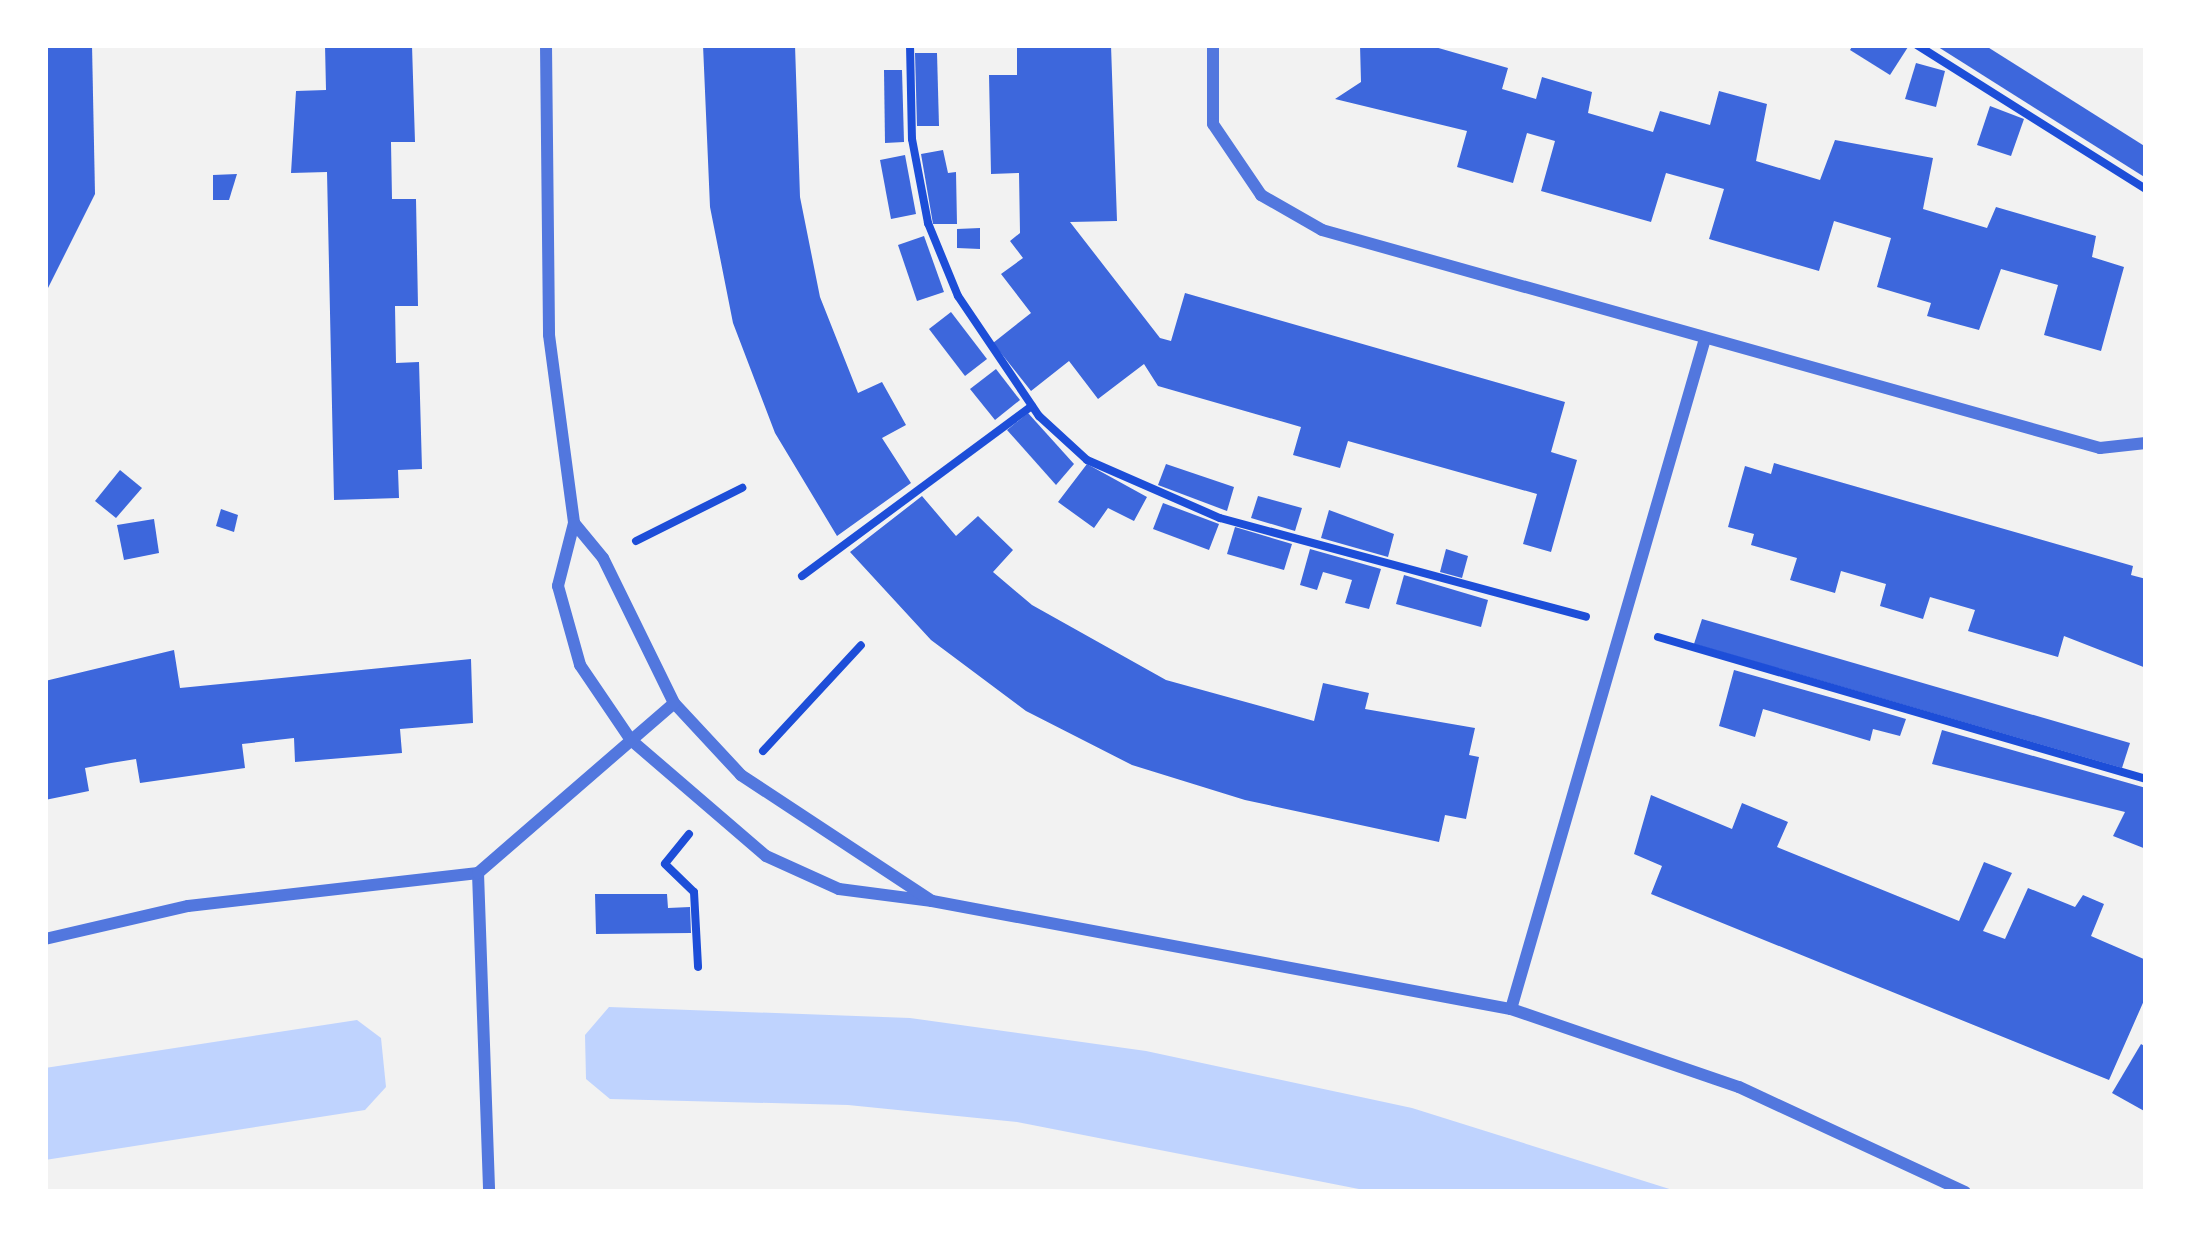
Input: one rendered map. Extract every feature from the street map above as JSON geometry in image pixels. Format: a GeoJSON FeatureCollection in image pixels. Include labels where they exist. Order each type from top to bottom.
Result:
{"type":"FeatureCollection","features":[{"type":"Feature","properties":{"kind":"street"},"geometry":{"type":"LineString","coordinates":[[546,45],[549,335],[574,523],[558,586],[580,665],[632,740],[766,856],[839,889],[1511,1009],[1739,1087],[1965,1192]]}},
{"type":"Feature","properties":{"kind":"street"},"geometry":{"type":"LineString","coordinates":[[1213,45],[1214,124],[1261,195],[1322,230],[1704,342],[2100,448],[2146,443]]}},
{"type":"Feature","properties":{"kind":"street"},"geometry":{"type":"LineString","coordinates":[[1511,1009],[1704,342]]}},
{"type":"Feature","properties":{"kind":"street"},"geometry":{"type":"LineString","coordinates":[[574,523],[603,558],[674,703],[774,801],[932,902]]}},
{"type":"Feature","properties":{"kind":"street"},"geometry":{"type":"LineString","coordinates":[[45,939],[188,906],[478,873],[674,703]]}},
{"type":"Feature","properties":{"kind":"street"},"geometry":{"type":"LineString","coordinates":[[478,873],[489,1192]]}},
{"type":"Feature","properties":{"kind":"path"},"geometry":{"type":"LineString","coordinates":[[910,45],[912,139],[928,223],[976,333],[1032,406],[1087,460],[1220,518],[1621,626],[2146,779]]}},
{"type":"Feature","properties":{"kind":"path"},"geometry":{"type":"LineString","coordinates":[[1916,45],[2146,189]]}},
{"type":"Feature","properties":{"kind":"path"},"geometry":{"type":"LineString","coordinates":[[802,576],[1032,406]]}},
{"type":"Feature","properties":{"kind":"path"},"geometry":{"type":"LineString","coordinates":[[603,558],[742,488]]}},
{"type":"Feature","properties":{"kind":"water"},"geometry":{"type":"Polygon","coordinates":[[[609,1007],[910,1018],[1146,1051],[1412,1108],[1679,1192],[1374,1192],[1017,1122],[848,1105],[610,1099],[586,1079],[585,1035],[609,1007]]]}},
{"type":"Feature","properties":{"kind":"water"},"geometry":{"type":"Polygon","coordinates":[[[357,1020],[381,1038],[386,1087],[365,1110],[45,1160],[45,1068],[357,1020]]]}},
{"type":"Feature","properties":{"kind":"building"},"geometry":{"type":"Polygon","coordinates":[[[45,45],[92,45],[95,194],[45,294],[45,45]]]}},
{"type":"Feature","properties":{"kind":"building"},"geometry":{"type":"Polygon","coordinates":[[[325,45],[412,45],[415,142],[391,142],[392,199],[416,199],[418,306],[395,306],[396,363],[419,362],[422,469],[398,470],[399,498],[334,500],[327,172],[291,173],[296,91],[326,90],[325,45]]]}},
{"type":"Feature","properties":{"kind":"building"},"geometry":{"type":"Polygon","coordinates":[[[703,45],[795,45],[800,197],[820,297],[858,393],[882,382],[906,425],[882,438],[911,483],[837,536],[775,433],[733,323],[710,207],[703,45]]]}},
{"type":"Feature","properties":{"kind":"building"},"geometry":{"type":"Polygon","coordinates":[[[1017,45],[1111,45],[1117,221],[1070,222],[1160,338],[1171,341],[1185,293],[1565,402],[1551,452],[1577,460],[1551,552],[1523,544],[1537,494],[1348,441],[1340,468],[1293,455],[1301,427],[1158,386],[1144,364],[1098,399],[1069,361],[1031,391],[993,343],[1031,313],[1001,274],[1023,258],[1010,241],[1020,233],[1019,173],[991,174],[989,75],[1017,75],[1017,45]]]}},
{"type":"Feature","properties":{"kind":"building"},"geometry":{"type":"Polygon","coordinates":[[[1360,45],[1428,45],[1508,68],[1502,89],[1536,99],[1542,77],[1592,92],[1588,113],[1653,132],[1660,111],[1710,125],[1719,91],[1767,104],[1756,161],[1820,180],[1835,140],[1933,158],[1923,209],[1987,228],[1996,207],[2096,236],[2092,257],[2124,267],[2101,351],[2044,335],[2058,285],[2001,269],[1979,330],[1927,316],[1931,303],[1877,287],[1891,238],[1834,221],[1819,271],[1709,239],[1724,189],[1666,173],[1651,222],[1541,191],[1555,141],[1527,133],[1513,183],[1457,167],[1467,131],[1335,99],[1361,82],[1360,45]]]}},
{"type":"Feature","properties":{"kind":"building"},"geometry":{"type":"Polygon","coordinates":[[[1853,45],[1908,47],[1890,75],[1850,50],[1853,45]]]}},
{"type":"Feature","properties":{"kind":"building"},"geometry":{"type":"Polygon","coordinates":[[[1935,45],[1986,46],[2146,147],[2146,178],[1935,45]]]}},
{"type":"Feature","properties":{"kind":"building"},"geometry":{"type":"Polygon","coordinates":[[[915,53],[937,53],[939,126],[917,126],[915,53]]]}},
{"type":"Feature","properties":{"kind":"building"},"geometry":{"type":"Polygon","coordinates":[[[1916,63],[1945,71],[1936,107],[1905,99],[1916,63]]]}},
{"type":"Feature","properties":{"kind":"building"},"geometry":{"type":"Polygon","coordinates":[[[884,70],[902,70],[904,142],[885,143],[884,70]]]}},
{"type":"Feature","properties":{"kind":"building"},"geometry":{"type":"Polygon","coordinates":[[[1990,106],[2024,119],[2011,156],[1977,145],[1990,106]]]}},
{"type":"Feature","properties":{"kind":"building"},"geometry":{"type":"Polygon","coordinates":[[[943,150],[948,173],[956,172],[957,224],[933,224],[921,154],[943,150]]]}},
{"type":"Feature","properties":{"kind":"building"},"geometry":{"type":"Polygon","coordinates":[[[905,155],[916,214],[891,219],[880,160],[905,155]]]}},
{"type":"Feature","properties":{"kind":"building"},"geometry":{"type":"Polygon","coordinates":[[[237,174],[229,200],[213,200],[213,175],[237,174]]]}},
{"type":"Feature","properties":{"kind":"building"},"geometry":{"type":"Polygon","coordinates":[[[980,228],[980,249],[957,248],[957,229],[980,228]]]}},
{"type":"Feature","properties":{"kind":"building"},"geometry":{"type":"Polygon","coordinates":[[[924,236],[944,292],[917,301],[898,245],[924,236]]]}},
{"type":"Feature","properties":{"kind":"building"},"geometry":{"type":"Polygon","coordinates":[[[951,312],[987,359],[965,376],[929,329],[951,312]]]}},
{"type":"Feature","properties":{"kind":"building"},"geometry":{"type":"Polygon","coordinates":[[[996,369],[1020,400],[995,420],[970,389],[996,369]]]}},
{"type":"Feature","properties":{"kind":"building"},"geometry":{"type":"Polygon","coordinates":[[[1028,413],[1074,464],[1056,485],[1007,430],[1028,413]]]}},
{"type":"Feature","properties":{"kind":"building"},"geometry":{"type":"Polygon","coordinates":[[[1774,463],[2133,566],[2131,575],[2146,579],[2146,668],[2064,636],[2058,657],[1968,631],[1975,610],[1930,597],[1923,619],[1880,606],[1886,584],[1841,571],[1835,593],[1790,580],[1797,558],[1751,545],[1754,534],[1728,527],[1745,466],[1771,474],[1774,463]]]}},
{"type":"Feature","properties":{"kind":"building"},"geometry":{"type":"Polygon","coordinates":[[[1087,464],[1147,497],[1134,521],[1108,508],[1094,528],[1058,502],[1087,464]]]}},
{"type":"Feature","properties":{"kind":"building"},"geometry":{"type":"Polygon","coordinates":[[[1166,464],[1234,487],[1227,511],[1158,485],[1166,464]]]}},
{"type":"Feature","properties":{"kind":"building"},"geometry":{"type":"Polygon","coordinates":[[[120,470],[142,488],[116,518],[95,501],[120,470]]]}},
{"type":"Feature","properties":{"kind":"building"},"geometry":{"type":"Polygon","coordinates":[[[922,496],[956,536],[978,516],[1013,550],[993,572],[1032,605],[1166,680],[1314,721],[1323,683],[1369,693],[1365,709],[1475,728],[1469,755],[1479,757],[1466,819],[1445,815],[1439,842],[1245,800],[1132,765],[1026,711],[931,640],[850,552],[922,496]]]}},
{"type":"Feature","properties":{"kind":"building"},"geometry":{"type":"Polygon","coordinates":[[[1258,496],[1302,508],[1295,531],[1251,518],[1258,496]]]}},
{"type":"Feature","properties":{"kind":"building"},"geometry":{"type":"Polygon","coordinates":[[[1163,503],[1219,524],[1209,550],[1153,529],[1163,503]]]}},
{"type":"Feature","properties":{"kind":"building"},"geometry":{"type":"Polygon","coordinates":[[[221,509],[238,515],[234,532],[216,526],[221,509]]]}},
{"type":"Feature","properties":{"kind":"building"},"geometry":{"type":"Polygon","coordinates":[[[1329,510],[1394,534],[1388,557],[1321,538],[1329,510]]]}},
{"type":"Feature","properties":{"kind":"building"},"geometry":{"type":"Polygon","coordinates":[[[154,519],[159,553],[124,560],[117,525],[154,519]]]}},
{"type":"Feature","properties":{"kind":"building"},"geometry":{"type":"Polygon","coordinates":[[[1235,527],[1292,544],[1284,570],[1227,554],[1235,527]]]}},
{"type":"Feature","properties":{"kind":"building"},"geometry":{"type":"Polygon","coordinates":[[[1310,549],[1381,569],[1369,609],[1345,603],[1352,580],[1323,572],[1317,590],[1300,585],[1310,549]]]}},
{"type":"Feature","properties":{"kind":"building"},"geometry":{"type":"Polygon","coordinates":[[[1446,549],[1468,556],[1462,578],[1440,572],[1446,549]]]}},
{"type":"Feature","properties":{"kind":"building"},"geometry":{"type":"Polygon","coordinates":[[[1404,575],[1488,600],[1481,627],[1396,604],[1404,575]]]}},
{"type":"Feature","properties":{"kind":"building"},"geometry":{"type":"Polygon","coordinates":[[[1702,619],[2130,743],[2122,768],[1694,644],[1702,619]]]}},
{"type":"Feature","properties":{"kind":"building"},"geometry":{"type":"Polygon","coordinates":[[[174,650],[180,688],[471,659],[473,723],[400,729],[402,753],[295,762],[294,738],[242,744],[245,768],[140,783],[136,759],[111,763],[85,768],[89,791],[45,800],[45,681],[174,650]]]}},
{"type":"Feature","properties":{"kind":"building"},"geometry":{"type":"Polygon","coordinates":[[[1734,670],[1906,719],[1900,736],[1873,729],[1870,741],[1763,709],[1755,737],[1719,726],[1734,670]]]}},
{"type":"Feature","properties":{"kind":"building"},"geometry":{"type":"Polygon","coordinates":[[[1942,730],[2146,788],[2146,849],[2113,836],[2125,812],[1932,764],[1942,730]]]}},
{"type":"Feature","properties":{"kind":"building"},"geometry":{"type":"Polygon","coordinates":[[[1651,795],[1732,829],[1742,803],[1788,822],[1777,847],[1959,921],[1984,862],[2012,873],[1983,931],[2005,939],[2028,888],[2075,907],[2083,895],[2104,904],[2091,936],[2146,960],[2146,996],[2109,1080],[1651,894],[1662,866],[1634,854],[1651,795]]]}},
{"type":"Feature","properties":{"kind":"building"},"geometry":{"type":"Polygon","coordinates":[[[595,894],[667,894],[668,908],[690,907],[691,933],[596,934],[595,894]]]}},
{"type":"Feature","properties":{"kind":"building"},"geometry":{"type":"Polygon","coordinates":[[[2141,1044],[2146,1047],[2146,1112],[2112,1093],[2141,1044]]]}}]}
